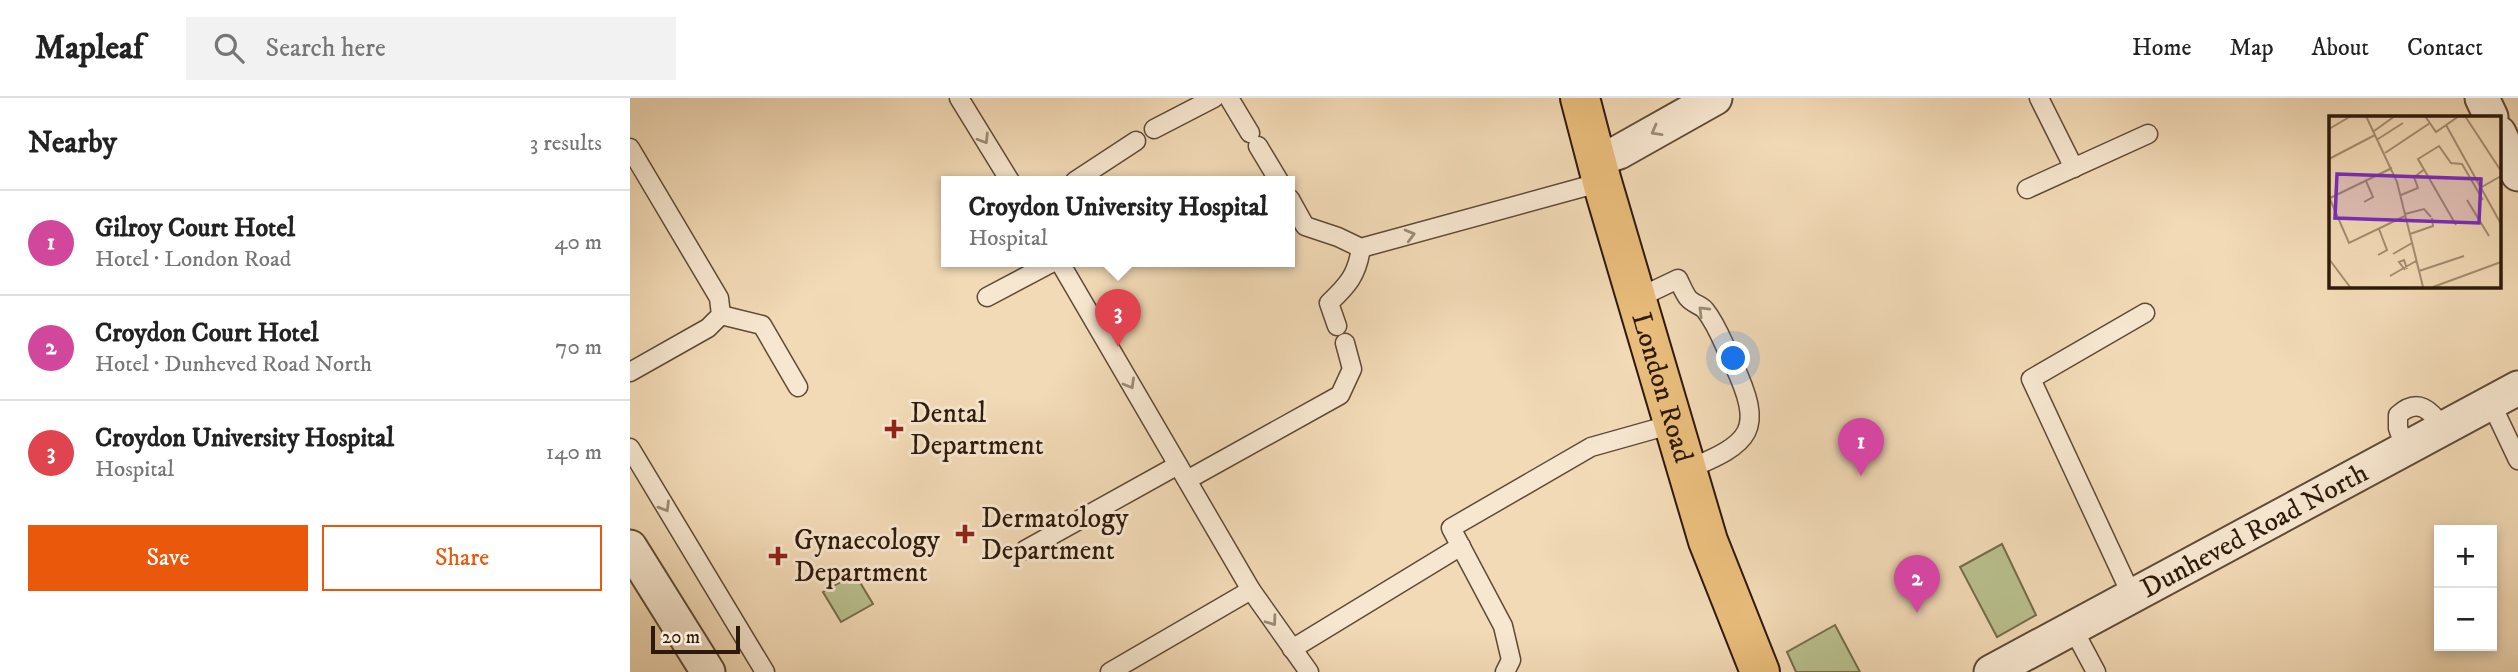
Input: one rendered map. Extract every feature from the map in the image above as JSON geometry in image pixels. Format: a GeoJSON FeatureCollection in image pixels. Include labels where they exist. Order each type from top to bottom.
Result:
{"type":"FeatureCollection","features":[{"type":"Feature","properties":{"kind":"main road","name":"London Road"},"geometry":{"type":"LineString","coordinates":[[1580,98],[1708,541],[1759,672]]}},
{"type":"Feature","properties":{"kind":"street"},"geometry":{"type":"LineString","coordinates":[[1599,171],[1619,152],[1715,98]]}},
{"type":"Feature","properties":{"kind":"street"},"geometry":{"type":"LineString","coordinates":[[2482,98],[2490,116]]}},
{"type":"Feature","properties":{"kind":"street"},"geometry":{"type":"LineString","coordinates":[[2500,136],[2518,174]]}},
{"type":"Feature","properties":{"kind":"street","name":"Dunheved Road North"},"geometry":{"type":"LineString","coordinates":[[1991,672],[2504,396]]}},
{"type":"Feature","properties":{"kind":"street"},"geometry":{"type":"LineString","coordinates":[[632,555],[708,672]]}},
{"type":"Feature","properties":{"kind":"lane"},"geometry":{"type":"LineString","coordinates":[[959,98],[1007,176]]}},
{"type":"Feature","properties":{"kind":"lane"},"geometry":{"type":"LineString","coordinates":[[1154,129],[1214,98]]}},
{"type":"Feature","properties":{"kind":"lane"},"geometry":{"type":"LineString","coordinates":[[1229,98],[1276,176]]}},
{"type":"Feature","properties":{"kind":"lane"},"geometry":{"type":"LineString","coordinates":[[2039,98],[2074,168]]}},
{"type":"Feature","properties":{"kind":"lane"},"geometry":{"type":"LineString","coordinates":[[2027,189],[2148,134]]}},
{"type":"Feature","properties":{"kind":"lane"},"geometry":{"type":"LineString","coordinates":[[1090,176],[1136,141]]}},
{"type":"Feature","properties":{"kind":"lane"},"geometry":{"type":"LineString","coordinates":[[630,148],[719,298],[720,315],[708,328],[630,372]]}},
{"type":"Feature","properties":{"kind":"lane"},"geometry":{"type":"LineString","coordinates":[[1295,208],[1305,226],[1361,248],[1599,171]]}},
{"type":"Feature","properties":{"kind":"lane"},"geometry":{"type":"LineString","coordinates":[[1337,326],[1329,303],[1346,287],[1358,267],[1361,248]]}},
{"type":"Feature","properties":{"kind":"lane"},"geometry":{"type":"LineString","coordinates":[[987,297],[1045,267]]}},
{"type":"Feature","properties":{"kind":"lane"},"geometry":{"type":"LineString","coordinates":[[1061,267],[1251,590],[1309,672]]}},
{"type":"Feature","properties":{"kind":"lane"},"geometry":{"type":"LineString","coordinates":[[1636,299],[1678,279],[1689,299],[1701,306],[1712,321],[1746,390],[1750,425],[1741,442],[1720,456],[1686,470]]}},
{"type":"Feature","properties":{"kind":"lane"},"geometry":{"type":"LineString","coordinates":[[2132,596],[2031,379],[2145,313]]}},
{"type":"Feature","properties":{"kind":"lane"},"geometry":{"type":"LineString","coordinates":[[720,315],[762,325],[798,387]]}},
{"type":"Feature","properties":{"kind":"lane"},"geometry":{"type":"LineString","coordinates":[[1025,550],[1340,395],[1352,369],[1345,343]]}},
{"type":"Feature","properties":{"kind":"lane"},"geometry":{"type":"LineString","coordinates":[[2504,396],[2518,460]]}},
{"type":"Feature","properties":{"kind":"lane"},"geometry":{"type":"LineString","coordinates":[[1505,672],[1511,660],[1503,626],[1451,528],[1591,447],[1673,425]]}},
{"type":"Feature","properties":{"kind":"lane"},"geometry":{"type":"LineString","coordinates":[[630,448],[765,672]]}},
{"type":"Feature","properties":{"kind":"lane"},"geometry":{"type":"LineString","coordinates":[[1292,649],[1461,546]]}},
{"type":"Feature","properties":{"kind":"lane"},"geometry":{"type":"LineString","coordinates":[[1110,672],[1251,590]]}},
{"type":"Feature","properties":{"kind":"lane"},"geometry":{"type":"LineString","coordinates":[[2072,627],[2096,672]]}},
{"type":"Feature","properties":{"kind":"green space"},"geometry":{"type":"Polygon","coordinates":[[[2002,544],[2036,615],[1997,637],[1960,567],[2002,544]]]}},
{"type":"Feature","properties":{"kind":"green space"},"geometry":{"type":"Polygon","coordinates":[[[855,574],[873,604],[841,622],[823,592],[855,574]]]}},
{"type":"Feature","properties":{"kind":"green space"},"geometry":{"type":"Polygon","coordinates":[[[1835,625],[1860,672],[1796,672],[1787,652],[1835,625]]]}},
{"type":"Feature","properties":{"kind":"place","name":"Croydon University Hospital"},"geometry":{"type":"Point","coordinates":[1118,347]}},
{"type":"Feature","properties":{"kind":"place","name":"Dental Department"},"geometry":{"type":"Point","coordinates":[894,429]}},
{"type":"Feature","properties":{"kind":"place","name":"Gilroy Court Hotel"},"geometry":{"type":"Point","coordinates":[1861,476]}},
{"type":"Feature","properties":{"kind":"place","name":"Dermatology Department"},"geometry":{"type":"Point","coordinates":[965,534]}},
{"type":"Feature","properties":{"kind":"place","name":"Gynaecology Department"},"geometry":{"type":"Point","coordinates":[778,556]}},
{"type":"Feature","properties":{"kind":"place","name":"Croydon Court Hotel"},"geometry":{"type":"Point","coordinates":[1917,613]}}]}
